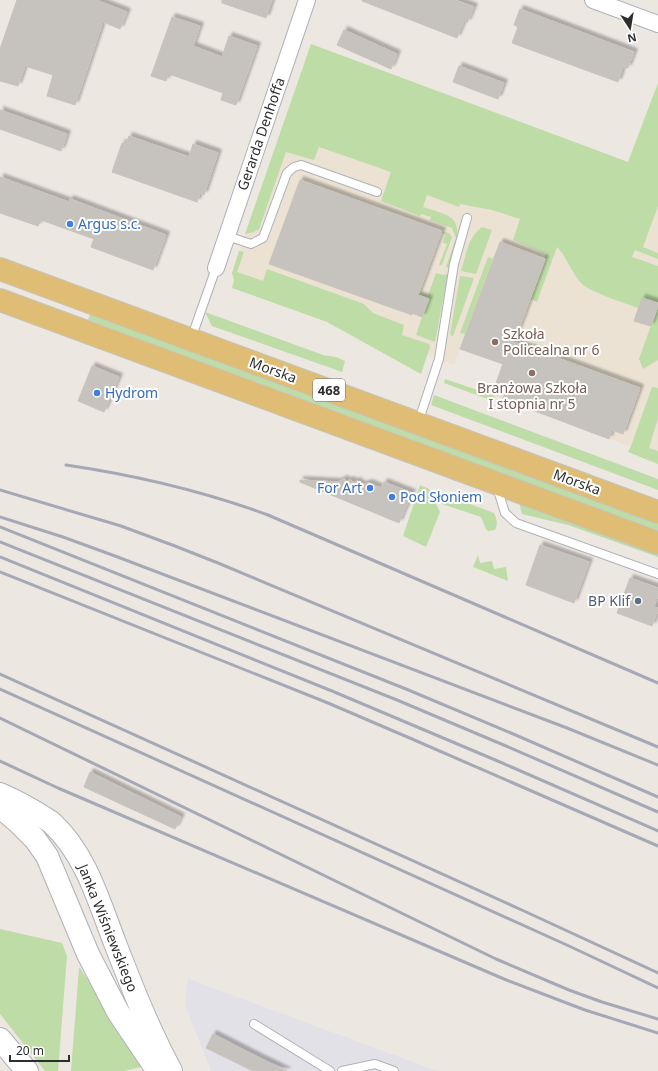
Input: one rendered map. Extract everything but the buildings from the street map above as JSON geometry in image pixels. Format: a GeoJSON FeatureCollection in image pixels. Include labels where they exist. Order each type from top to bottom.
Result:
{"type":"FeatureCollection","features":[{"type":"Feature","properties":{"kind":"main road","name":"Morska"},"geometry":{"type":"LineString","coordinates":[[0,269],[658,512]]}},
{"type":"Feature","properties":{"kind":"main road","name":"Morska"},"geometry":{"type":"LineString","coordinates":[[0,300],[658,543]]}},
{"type":"Feature","properties":{"kind":"main road","name":"Janka Wiśniewskiego"},"geometry":{"type":"LineString","coordinates":[[0,794],[19,802],[52,823],[71,844],[82,861],[92,882],[138,1001],[171,1071]]}},
{"type":"Feature","properties":{"kind":"main road","name":"Janka Wiśniewskiego"},"geometry":{"type":"LineString","coordinates":[[0,807],[35,839],[47,856],[88,954],[118,1012],[158,1071]]}},
{"type":"Feature","properties":{"kind":"main road"},"geometry":{"type":"LineString","coordinates":[[0,1039],[27,1071]]}},
{"type":"Feature","properties":{"kind":"street","name":"Gerarda Denhoffa"},"geometry":{"type":"LineString","coordinates":[[216,268],[307,0]]}},
{"type":"Feature","properties":{"kind":"street"},"geometry":{"type":"LineString","coordinates":[[593,0],[658,24]]}},
{"type":"Feature","properties":{"kind":"lane"},"geometry":{"type":"LineString","coordinates":[[227,236],[251,244],[263,238],[287,173],[294,167],[301,165],[377,192]]}},
{"type":"Feature","properties":{"kind":"lane"},"geometry":{"type":"LineString","coordinates":[[418,423],[439,359],[454,264],[467,218]]}},
{"type":"Feature","properties":{"kind":"lane"},"geometry":{"type":"LineString","coordinates":[[190,339],[216,268]]}},
{"type":"Feature","properties":{"kind":"lane"},"geometry":{"type":"LineString","coordinates":[[495,482],[505,513],[516,523],[658,574]]}},
{"type":"Feature","properties":{"kind":"lane"},"geometry":{"type":"LineString","coordinates":[[254,1024],[330,1071]]}},
{"type":"Feature","properties":{"kind":"lane"},"geometry":{"type":"LineString","coordinates":[[342,1071],[375,1064],[394,1071]]}},
{"type":"Feature","properties":{"kind":"shaded area"},"geometry":{"type":"Polygon","coordinates":[[[311,44],[628,162],[658,83],[658,457],[492,395],[502,364],[460,348],[454,365],[235,284],[232,273],[311,44]]]}},
{"type":"Feature","properties":{"kind":"shaded area"},"geometry":{"type":"Polygon","coordinates":[[[188,979],[437,1071],[211,1071],[185,1005],[188,979]]]}},
{"type":"Feature","properties":{"kind":"green space"},"geometry":{"type":"Polygon","coordinates":[[[311,44],[628,162],[658,83],[658,206],[643,247],[658,253],[658,259],[635,250],[632,257],[658,266],[658,303],[642,298],[638,308],[591,290],[581,283],[574,274],[564,255],[557,247],[537,302],[531,299],[546,259],[544,258],[546,254],[513,240],[520,219],[492,210],[460,204],[459,207],[427,195],[423,207],[440,212],[450,217],[457,228],[457,241],[450,268],[446,267],[456,238],[452,228],[430,220],[431,217],[421,214],[420,216],[381,201],[391,172],[319,147],[314,160],[286,152],[259,229],[245,234],[311,44]]]}},
{"type":"Feature","properties":{"kind":"green space"},"geometry":{"type":"Polygon","coordinates":[[[482,227],[492,230],[476,274],[461,271],[471,241],[477,231],[482,227]]]}},
{"type":"Feature","properties":{"kind":"green space"},"geometry":{"type":"Polygon","coordinates":[[[442,231],[449,233],[452,237],[442,265],[439,265],[447,244],[443,243],[445,234],[441,233],[442,231]]]}},
{"type":"Feature","properties":{"kind":"green space"},"geometry":{"type":"Polygon","coordinates":[[[239,251],[244,252],[237,272],[263,281],[267,269],[364,304],[373,313],[404,325],[402,335],[429,344],[430,347],[421,374],[327,322],[232,288],[234,280],[232,273],[239,251]]]}},
{"type":"Feature","properties":{"kind":"green space"},"geometry":{"type":"Polygon","coordinates":[[[488,257],[493,259],[465,334],[460,333],[488,257]]]}},
{"type":"Feature","properties":{"kind":"green space"},"geometry":{"type":"Polygon","coordinates":[[[436,273],[443,275],[448,274],[435,342],[416,335],[428,299],[418,295],[419,292],[428,295],[436,273]]]}},
{"type":"Feature","properties":{"kind":"green space"},"geometry":{"type":"Polygon","coordinates":[[[460,276],[474,278],[453,336],[450,335],[460,276]]]}},
{"type":"Feature","properties":{"kind":"green space"},"geometry":{"type":"Polygon","coordinates":[[[658,306],[658,360],[643,369],[639,359],[658,306]]]}},
{"type":"Feature","properties":{"kind":"green space"},"geometry":{"type":"Polygon","coordinates":[[[205,312],[323,355],[336,357],[345,361],[342,372],[212,326],[205,312]]]}},
{"type":"Feature","properties":{"kind":"green space"},"geometry":{"type":"Polygon","coordinates":[[[90,314],[658,524],[658,531],[88,320],[90,314]]]}},
{"type":"Feature","properties":{"kind":"green space"},"geometry":{"type":"Polygon","coordinates":[[[445,379],[495,396],[493,401],[444,383],[445,379]]]}},
{"type":"Feature","properties":{"kind":"green space"},"geometry":{"type":"Polygon","coordinates":[[[652,387],[658,388],[658,418],[649,448],[658,451],[658,464],[628,452],[652,387]]]}},
{"type":"Feature","properties":{"kind":"green space"},"geometry":{"type":"Polygon","coordinates":[[[434,395],[658,479],[658,490],[431,405],[434,395]]]}},
{"type":"Feature","properties":{"kind":"green space"},"geometry":{"type":"Polygon","coordinates":[[[420,485],[429,489],[440,512],[426,547],[403,536],[420,485]]]}},
{"type":"Feature","properties":{"kind":"green space"},"geometry":{"type":"Polygon","coordinates":[[[435,491],[494,513],[497,522],[495,530],[488,531],[481,517],[442,504],[435,491]]]}},
{"type":"Feature","properties":{"kind":"green space"},"geometry":{"type":"Polygon","coordinates":[[[520,502],[658,552],[658,557],[568,525],[522,514],[520,502]]]}},
{"type":"Feature","properties":{"kind":"green space"},"geometry":{"type":"Polygon","coordinates":[[[478,555],[480,563],[492,561],[494,569],[506,567],[508,581],[473,567],[478,555]]]}},
{"type":"Feature","properties":{"kind":"green space"},"geometry":{"type":"Polygon","coordinates":[[[0,929],[62,943],[67,956],[58,1071],[45,1071],[0,1014],[0,929]]]}},
{"type":"Feature","properties":{"kind":"green space"},"geometry":{"type":"Polygon","coordinates":[[[79,968],[120,1031],[146,1066],[124,1071],[71,1071],[79,968]]]}},
{"type":"Feature","properties":{"kind":"railway"},"geometry":{"type":"LineString","coordinates":[[66,465],[143,479],[193,491],[219,498],[268,515],[658,683]]}},
{"type":"Feature","properties":{"kind":"railway"},"geometry":{"type":"LineString","coordinates":[[0,490],[121,526],[175,546],[658,747]]}},
{"type":"Feature","properties":{"kind":"railway"},"geometry":{"type":"LineString","coordinates":[[0,517],[63,537],[115,556],[567,728],[658,765]]}},
{"type":"Feature","properties":{"kind":"railway"},"geometry":{"type":"LineString","coordinates":[[0,527],[406,689],[658,797]]}},
{"type":"Feature","properties":{"kind":"railway"},"geometry":{"type":"LineString","coordinates":[[0,542],[397,700],[658,812]]}},
{"type":"Feature","properties":{"kind":"railway"},"geometry":{"type":"LineString","coordinates":[[0,557],[332,691],[658,831]]}},
{"type":"Feature","properties":{"kind":"railway"},"geometry":{"type":"LineString","coordinates":[[0,572],[328,703],[658,846]]}},
{"type":"Feature","properties":{"kind":"railway"},"geometry":{"type":"LineString","coordinates":[[0,674],[658,973]]}},
{"type":"Feature","properties":{"kind":"railway"},"geometry":{"type":"LineString","coordinates":[[0,689],[569,946],[658,988]]}},
{"type":"Feature","properties":{"kind":"railway"},"geometry":{"type":"LineString","coordinates":[[0,718],[496,959],[569,990],[658,1019]]}},
{"type":"Feature","properties":{"kind":"railway"},"geometry":{"type":"LineString","coordinates":[[0,761],[58,788],[504,979],[585,1010],[658,1033]]}},
{"type":"Feature","properties":{"kind":"place","name":"Argus s.c."},"geometry":{"type":"Point","coordinates":[70,224]}},
{"type":"Feature","properties":{"kind":"place","name":"Szkoła Policealna nr 6"},"geometry":{"type":"Point","coordinates":[495,342]}},
{"type":"Feature","properties":{"kind":"place","name":"Branżowa Szkoła I stopnia nr 5"},"geometry":{"type":"Point","coordinates":[532,373]}},
{"type":"Feature","properties":{"kind":"place","name":"Hydrom"},"geometry":{"type":"Point","coordinates":[97,393]}},
{"type":"Feature","properties":{"kind":"place","name":"For Art"},"geometry":{"type":"Point","coordinates":[370,488]}},
{"type":"Feature","properties":{"kind":"place","name":"Pod Słoniem"},"geometry":{"type":"Point","coordinates":[392,497]}},
{"type":"Feature","properties":{"kind":"place","name":"BP Klif"},"geometry":{"type":"Point","coordinates":[638,601]}}]}
